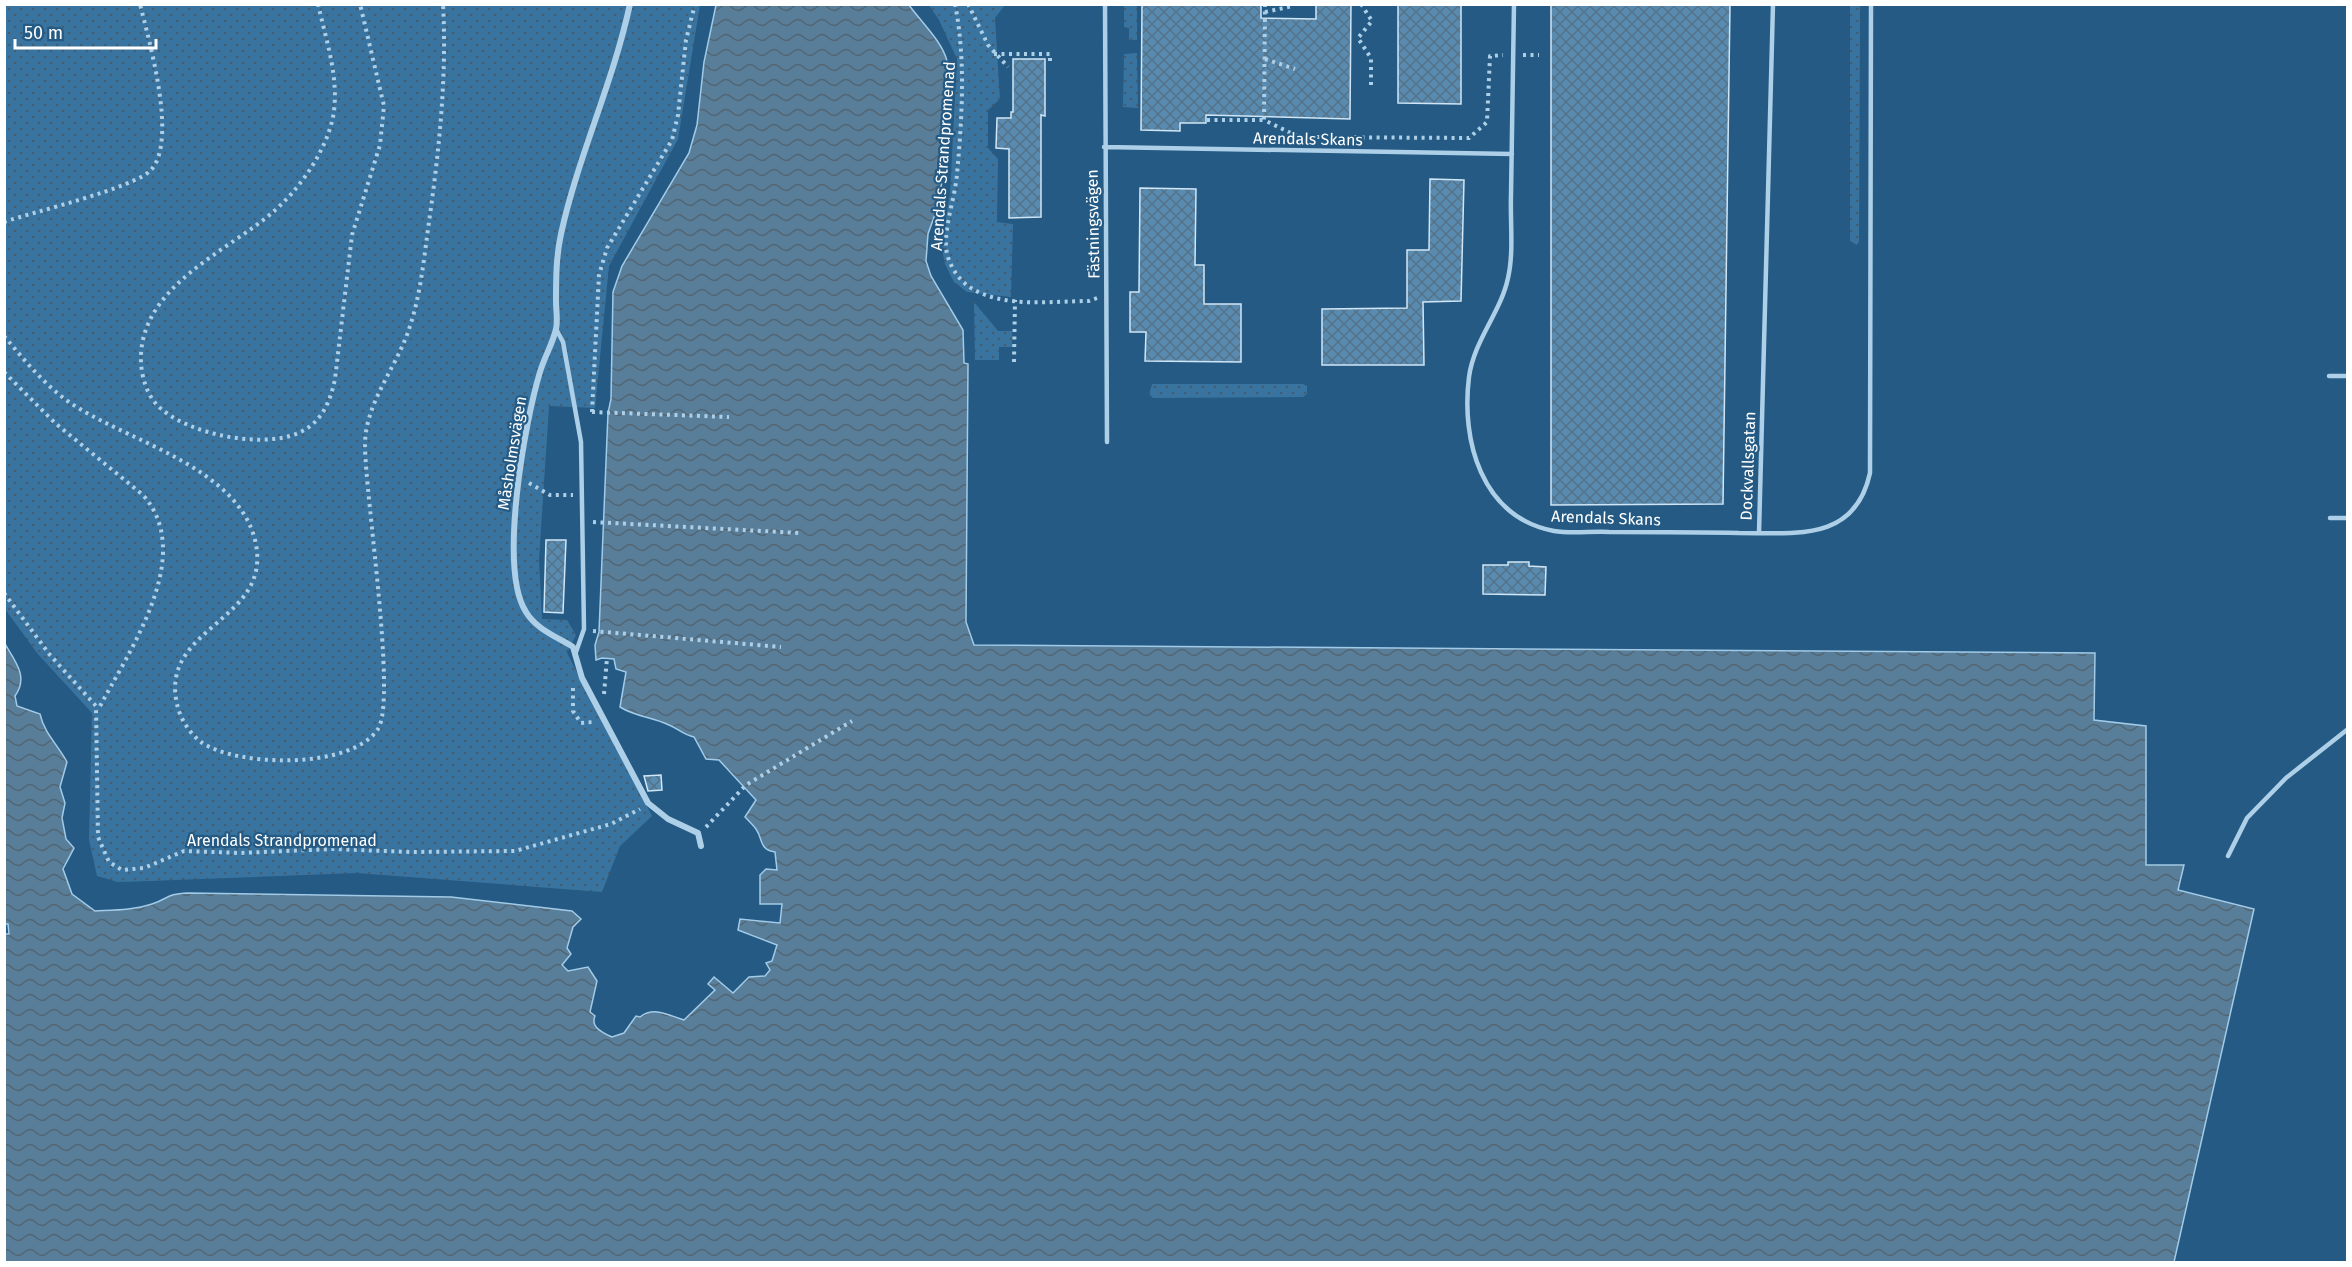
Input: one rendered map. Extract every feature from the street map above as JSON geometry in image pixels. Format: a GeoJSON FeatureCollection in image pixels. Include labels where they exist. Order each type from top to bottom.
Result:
{"type":"FeatureCollection","features":[{"type":"Feature","properties":{"kind":"street","name":"Måsholmsvägen"},"geometry":{"type":"LineString","coordinates":[[576,651],[535,622],[525,612],[518,594],[512,553],[527,428],[540,373],[556,329],[556,260],[586,140],[630,4]]}},
{"type":"Feature","properties":{"kind":"street"},"geometry":{"type":"LineString","coordinates":[[576,651],[582,678],[648,803],[668,819],[698,833],[701,846]]}},
{"type":"Feature","properties":{"kind":"lane","name":"Fästningsvägen"},"geometry":{"type":"LineString","coordinates":[[1104,4],[1107,442]]}},
{"type":"Feature","properties":{"kind":"lane","name":"Arendals Skans"},"geometry":{"type":"LineString","coordinates":[[1514,4],[1509,275],[1475,355],[1468,405],[1469,441],[1489,488],[1516,514],[1555,531],[1759,533]]}},
{"type":"Feature","properties":{"kind":"lane","name":"Dockvallsgatan"},"geometry":{"type":"LineString","coordinates":[[1773,4],[1759,533],[1805,532],[1830,527],[1854,511],[1866,494],[1870,473],[1870,4]]}},
{"type":"Feature","properties":{"kind":"lane","name":"Arendals Skans"},"geometry":{"type":"LineString","coordinates":[[1104,147],[1512,154]]}},
{"type":"Feature","properties":{"kind":"lane"},"geometry":{"type":"LineString","coordinates":[[556,329],[564,342],[576,410],[582,496],[584,629],[576,651]]}},
{"type":"Feature","properties":{"kind":"lane"},"geometry":{"type":"LineString","coordinates":[[2329,376],[2348,376]]}},
{"type":"Feature","properties":{"kind":"lane"},"geometry":{"type":"LineString","coordinates":[[2330,518],[2348,518]]}},
{"type":"Feature","properties":{"kind":"lane"},"geometry":{"type":"LineString","coordinates":[[2228,856],[2247,818],[2286,778],[2348,729]]}},
{"type":"Feature","properties":{"kind":"path"},"geometry":{"type":"LineString","coordinates":[[4,222],[128,183],[152,169],[162,145],[162,130],[152,53],[140,4]]}},
{"type":"Feature","properties":{"kind":"path"},"geometry":{"type":"LineString","coordinates":[[318,4],[330,56],[334,101],[333,117],[320,151],[289,195],[274,211],[199,266],[167,296],[152,317],[142,344],[142,375],[155,403],[175,419],[223,436],[272,438],[297,434],[314,422],[330,397],[335,379],[352,234],[380,145],[384,106],[360,4]]}},
{"type":"Feature","properties":{"kind":"path"},"geometry":{"type":"LineString","coordinates":[[4,336],[35,373],[77,407],[211,478],[236,501],[249,523],[254,536],[258,563],[252,586],[231,612],[190,648],[176,671],[174,683],[178,711],[199,741],[226,754],[298,760],[334,754],[356,746],[375,734],[383,719],[384,699],[378,587],[365,470],[365,435],[373,405],[411,324],[422,274],[440,132],[443,4]]}},
{"type":"Feature","properties":{"kind":"path"},"geometry":{"type":"LineString","coordinates":[[592,412],[599,275],[607,248],[672,140],[678,115],[686,40],[695,4]]}},
{"type":"Feature","properties":{"kind":"path","name":"Arendals Strandpromenad"},"geometry":{"type":"LineString","coordinates":[[955,4],[961,46],[962,84],[957,174],[946,246],[948,258],[956,274],[967,285],[980,292],[1015,300],[1089,301],[1106,298]]}},
{"type":"Feature","properties":{"kind":"path"},"geometry":{"type":"LineString","coordinates":[[968,4],[994,54],[1008,67]]}},
{"type":"Feature","properties":{"kind":"path"},"geometry":{"type":"LineString","coordinates":[[1264,120],[1265,4]]}},
{"type":"Feature","properties":{"kind":"path"},"geometry":{"type":"LineString","coordinates":[[1361,4],[1372,21],[1358,38],[1371,58],[1371,85]]}},
{"type":"Feature","properties":{"kind":"path"},"geometry":{"type":"LineString","coordinates":[[1265,12],[1293,6]]}},
{"type":"Feature","properties":{"kind":"path"},"geometry":{"type":"LineString","coordinates":[[994,54],[1050,54],[1050,65]]}},
{"type":"Feature","properties":{"kind":"path"},"geometry":{"type":"LineString","coordinates":[[1207,120],[1264,120],[1299,137],[1468,138],[1487,122],[1490,56],[1539,55]]}},
{"type":"Feature","properties":{"kind":"path"},"geometry":{"type":"LineString","coordinates":[[1265,59],[1295,69]]}},
{"type":"Feature","properties":{"kind":"path"},"geometry":{"type":"LineString","coordinates":[[1014,362],[1015,300]]}},
{"type":"Feature","properties":{"kind":"path"},"geometry":{"type":"LineString","coordinates":[[4,372],[55,423],[143,495],[152,505],[161,526],[162,563],[154,596],[98,711]]}},
{"type":"Feature","properties":{"kind":"path"},"geometry":{"type":"LineString","coordinates":[[576,410],[729,417]]}},
{"type":"Feature","properties":{"kind":"path"},"geometry":{"type":"LineString","coordinates":[[520,478],[550,495],[582,496]]}},
{"type":"Feature","properties":{"kind":"path"},"geometry":{"type":"LineString","coordinates":[[604,523],[799,533]]}},
{"type":"Feature","properties":{"kind":"path"},"geometry":{"type":"LineString","coordinates":[[4,593],[50,655],[87,692],[98,711]]}},
{"type":"Feature","properties":{"kind":"path"},"geometry":{"type":"LineString","coordinates":[[599,632],[780,647]]}},
{"type":"Feature","properties":{"kind":"path","name":"Arendals Strandpromenad"},"geometry":{"type":"LineString","coordinates":[[98,711],[98,837],[109,862],[122,870],[144,868],[184,851],[240,854],[333,849],[411,852],[515,851],[610,824],[636,812],[648,803]]}},
{"type":"Feature","properties":{"kind":"path"},"geometry":{"type":"LineString","coordinates":[[698,833],[712,823],[746,785],[852,721]]}},
{"type":"Feature","properties":{"kind":"shaded area"},"geometry":{"type":"Polygon","coordinates":[[[1860,4],[1859,241],[1857,245],[1850,241],[1850,5],[1860,4]]]}},
{"type":"Feature","properties":{"kind":"shaded area"},"geometry":{"type":"Polygon","coordinates":[[[5,5],[700,5],[678,139],[609,266],[595,408],[549,406],[539,560],[542,619],[567,620],[576,635],[567,653],[652,816],[620,846],[602,892],[357,873],[118,882],[97,876],[89,840],[92,713],[37,653],[5,609],[5,5]]]}},
{"type":"Feature","properties":{"kind":"shaded area"},"geometry":{"type":"Polygon","coordinates":[[[929,5],[1005,5],[995,18],[1000,99],[988,110],[988,148],[998,159],[997,222],[1013,224],[1011,297],[967,292],[954,282],[945,264],[941,245],[950,194],[957,59],[939,20],[929,5]]]}},
{"type":"Feature","properties":{"kind":"shaded area"},"geometry":{"type":"Polygon","coordinates":[[[1124,5],[1137,5],[1137,40],[1129,40],[1129,28],[1124,27],[1124,5]]]}},
{"type":"Feature","properties":{"kind":"shaded area"},"geometry":{"type":"Polygon","coordinates":[[[1137,53],[1138,108],[1123,107],[1124,54],[1137,53]]]}},
{"type":"Feature","properties":{"kind":"shaded area"},"geometry":{"type":"Polygon","coordinates":[[[974,302],[998,331],[1012,331],[1012,347],[999,347],[999,360],[975,360],[974,302]]]}},
{"type":"Feature","properties":{"kind":"shaded area"},"geometry":{"type":"Polygon","coordinates":[[[1152,384],[1303,384],[1307,386],[1307,394],[1303,397],[1153,398],[1149,394],[1152,384]]]}},
{"type":"Feature","properties":{"kind":"water"},"geometry":{"type":"Polygon","coordinates":[[[716,5],[909,5],[936,39],[947,61],[942,181],[938,206],[928,234],[926,261],[931,276],[963,330],[964,363],[968,364],[966,622],[974,645],[2095,653],[2094,720],[2146,726],[2146,865],[2184,865],[2178,890],[2254,909],[2174,1262],[5,1262],[4,934],[9,934],[8,924],[4,924],[5,644],[21,676],[19,689],[15,696],[17,706],[40,714],[48,733],[67,762],[60,787],[65,803],[62,818],[66,839],[74,848],[63,869],[72,894],[95,911],[138,907],[152,904],[172,895],[188,893],[451,897],[572,911],[581,919],[573,927],[567,948],[571,954],[562,965],[568,971],[588,967],[597,981],[590,1012],[595,1016],[596,1026],[612,1037],[624,1033],[636,1016],[640,1017],[651,1012],[661,1012],[684,1020],[715,990],[708,984],[714,977],[733,993],[749,977],[765,976],[770,970],[766,963],[772,961],[777,945],[738,930],[740,919],[780,923],[782,904],[760,904],[760,875],[766,869],[777,870],[775,852],[766,849],[756,829],[745,817],[756,800],[719,760],[706,759],[694,737],[663,722],[620,707],[626,672],[616,669],[614,659],[596,660],[595,645],[599,632],[608,413],[611,399],[613,292],[622,266],[689,153],[697,125],[704,62],[716,5]]]}},
{"type":"Feature","properties":{"kind":"building"},"geometry":{"type":"Polygon","coordinates":[[[1142,4],[1261,4],[1261,18],[1316,19],[1316,4],[1351,4],[1350,119],[1206,115],[1206,123],[1180,123],[1180,131],[1141,130],[1142,4]]]}},
{"type":"Feature","properties":{"kind":"building"},"geometry":{"type":"Polygon","coordinates":[[[1398,4],[1461,4],[1461,104],[1398,103],[1398,4]]]}},
{"type":"Feature","properties":{"kind":"building"},"geometry":{"type":"Polygon","coordinates":[[[1551,4],[1730,4],[1723,504],[1551,505],[1551,4]]]}},
{"type":"Feature","properties":{"kind":"building"},"geometry":{"type":"Polygon","coordinates":[[[1013,59],[1045,59],[1045,116],[1041,115],[1041,217],[1009,218],[1009,149],[996,148],[997,118],[1011,118],[1011,112],[1013,112],[1013,59]]]}},
{"type":"Feature","properties":{"kind":"building"},"geometry":{"type":"Polygon","coordinates":[[[1430,179],[1464,180],[1461,301],[1423,302],[1424,365],[1322,365],[1322,309],[1407,308],[1407,250],[1429,250],[1430,179]]]}},
{"type":"Feature","properties":{"kind":"building"},"geometry":{"type":"Polygon","coordinates":[[[1140,188],[1196,189],[1195,265],[1204,265],[1204,304],[1241,304],[1241,362],[1145,361],[1146,332],[1130,332],[1130,292],[1139,292],[1140,188]]]}},
{"type":"Feature","properties":{"kind":"building"},"geometry":{"type":"Polygon","coordinates":[[[546,540],[566,540],[563,613],[544,612],[546,540]]]}},
{"type":"Feature","properties":{"kind":"building"},"geometry":{"type":"Polygon","coordinates":[[[1508,562],[1529,562],[1529,566],[1546,567],[1545,595],[1483,594],[1483,565],[1508,565],[1508,562]]]}},
{"type":"Feature","properties":{"kind":"building"},"geometry":{"type":"Polygon","coordinates":[[[661,775],[662,790],[648,791],[644,776],[661,775]]]}}]}
